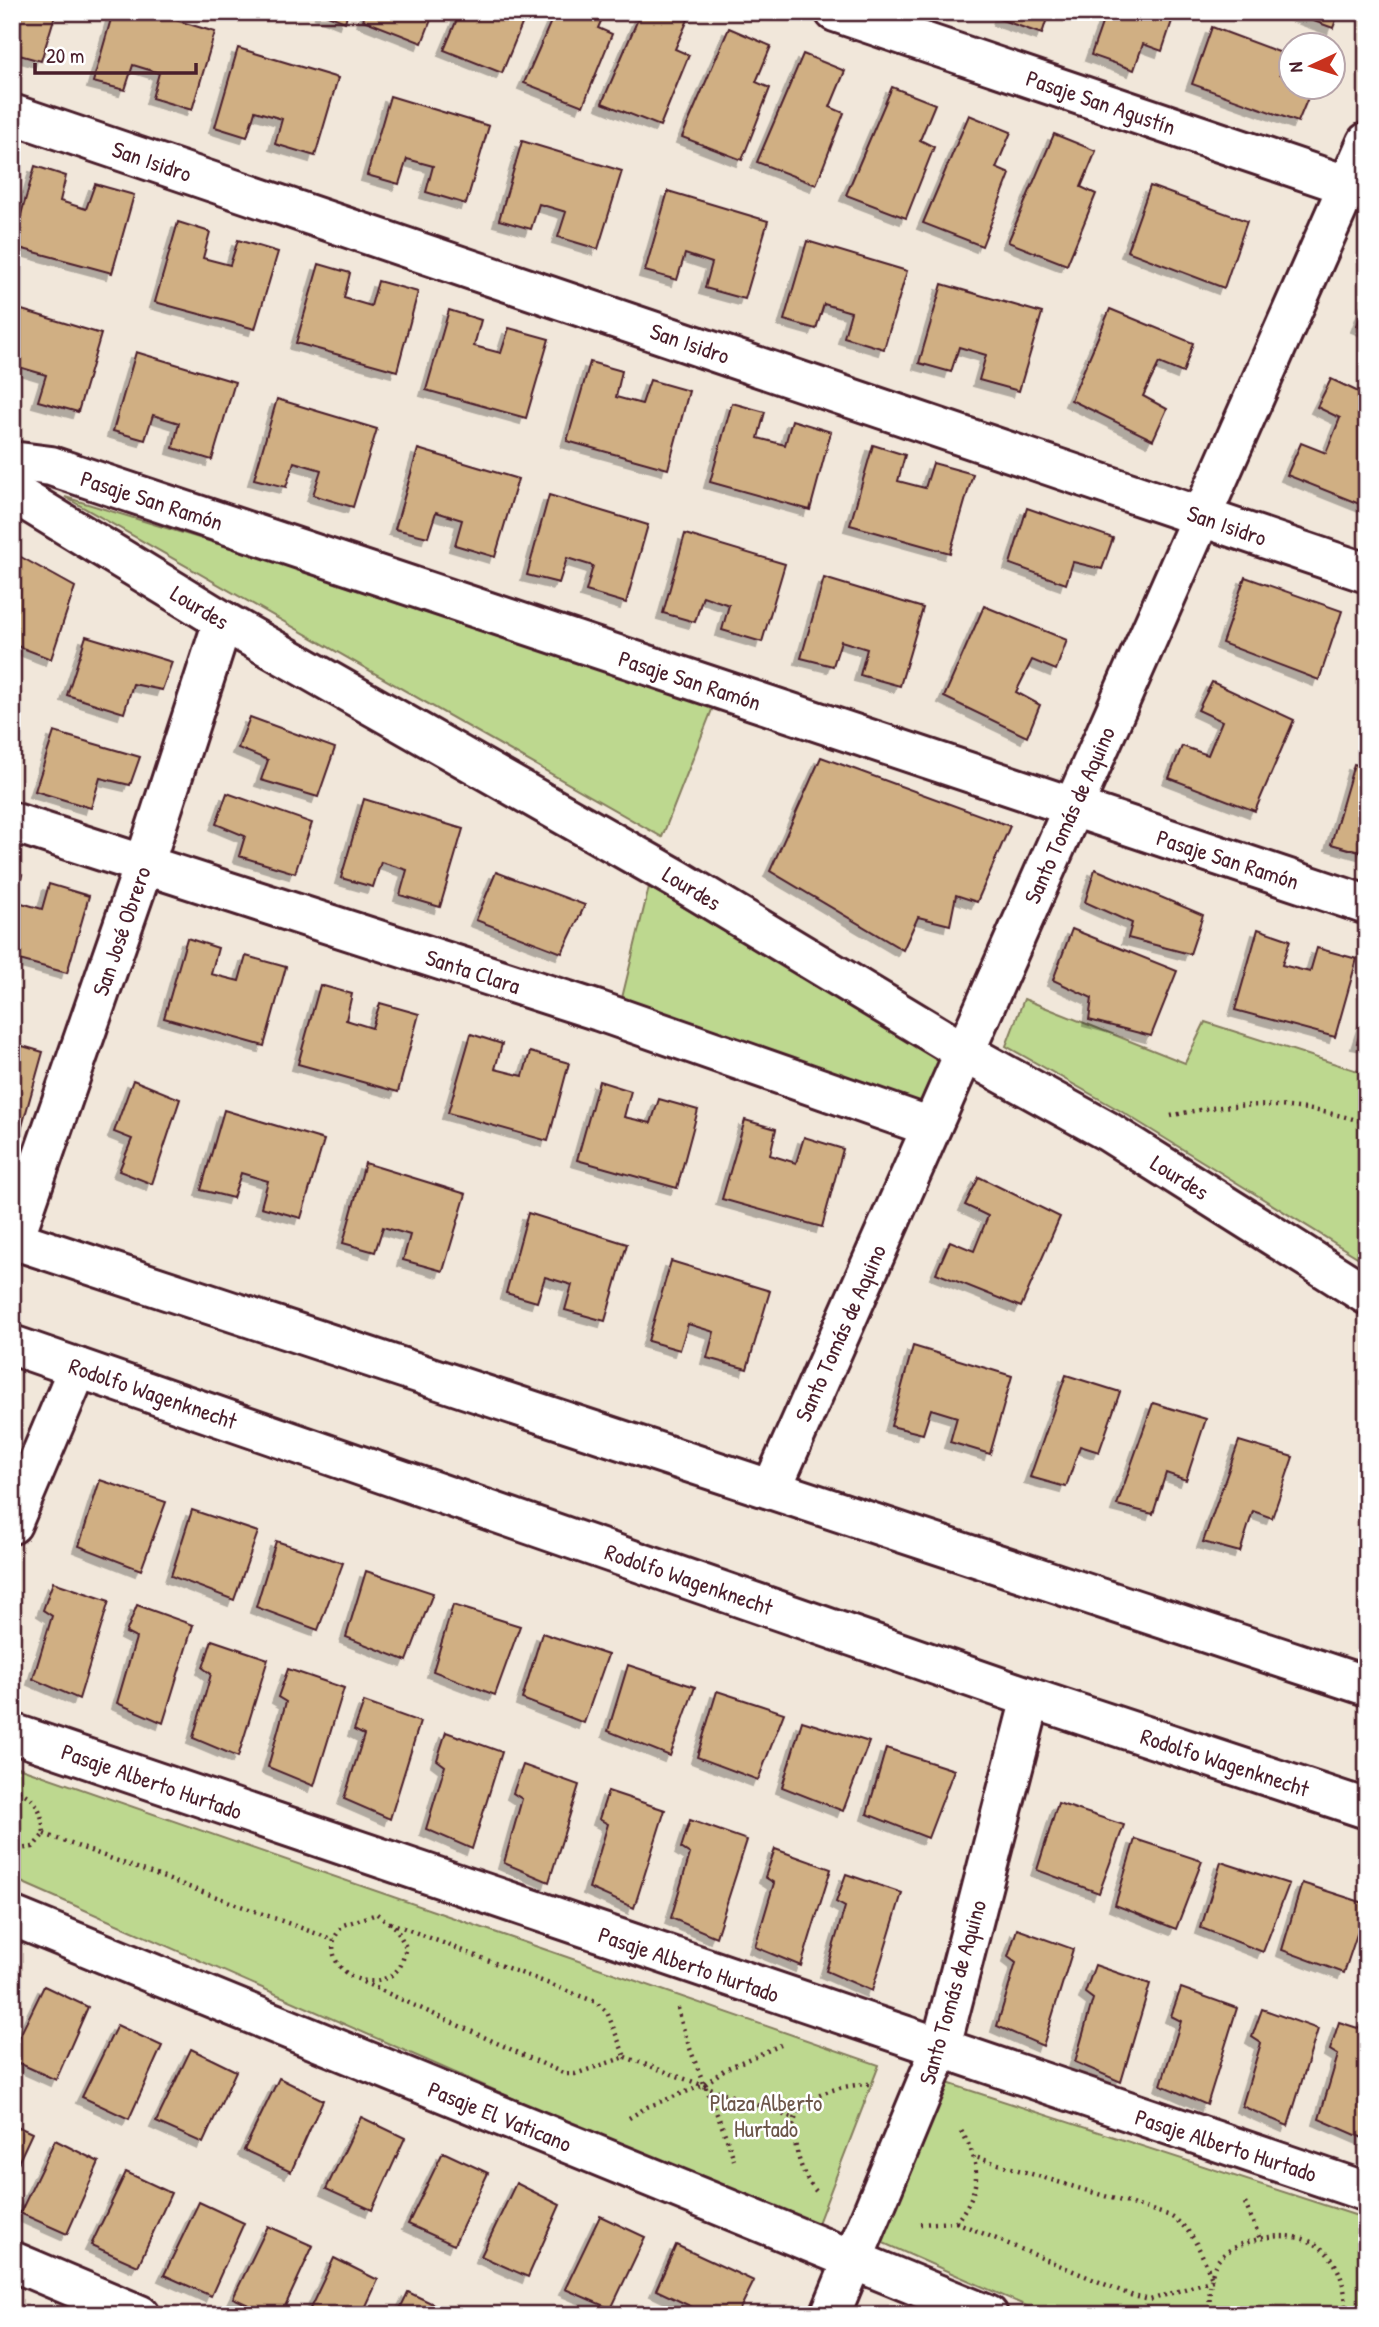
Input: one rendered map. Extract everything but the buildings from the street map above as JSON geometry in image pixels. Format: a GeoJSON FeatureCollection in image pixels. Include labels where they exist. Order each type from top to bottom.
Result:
{"type":"FeatureCollection","features":[{"type":"Feature","properties":{"kind":"street","name":"Pasaje San Agustín"},"geometry":{"type":"LineString","coordinates":[[835,12],[1357,189]]}},
{"type":"Feature","properties":{"kind":"street","name":"San Isidro"},"geometry":{"type":"LineString","coordinates":[[12,114],[1367,573]]}},
{"type":"Feature","properties":{"kind":"street","name":"Santo Tomás de Aquino"},"geometry":{"type":"LineString","coordinates":[[772,1488],[1201,516],[1357,189],[1367,142]]}},
{"type":"Feature","properties":{"kind":"street","name":"Pasaje San Ramón"},"geometry":{"type":"LineString","coordinates":[[12,465],[19,463],[51,466],[1367,905]]}},
{"type":"Feature","properties":{"kind":"street","name":"Lourdes"},"geometry":{"type":"LineString","coordinates":[[12,492],[223,621],[677,879],[964,1052],[1107,1131],[1367,1294]]}},
{"type":"Feature","properties":{"kind":"street","name":"San José Obrero"},"geometry":{"type":"LineString","coordinates":[[13,1239],[144,865],[223,621]]}},
{"type":"Feature","properties":{"kind":"street","name":"Santa Clara"},"geometry":{"type":"LineString","coordinates":[[12,822],[599,1011],[931,1127]]}},
{"type":"Feature","properties":{"kind":"street"},"geometry":{"type":"LineString","coordinates":[[13,1239],[1367,1686]]}},
{"type":"Feature","properties":{"kind":"street","name":"Rodolfo Wagenknecht"},"geometry":{"type":"LineString","coordinates":[[12,1345],[1031,1699],[1367,1809]]}},
{"type":"Feature","properties":{"kind":"street"},"geometry":{"type":"LineString","coordinates":[[12,1524],[78,1368]]}},
{"type":"Feature","properties":{"kind":"street","name":"Santo Tomás de Aquino"},"geometry":{"type":"LineString","coordinates":[[830,2315],[940,2050],[1031,1699]]}},
{"type":"Feature","properties":{"kind":"street","name":"Pasaje Alberto Hurtado"},"geometry":{"type":"LineString","coordinates":[[12,1733],[940,2050],[1367,2192]]}},
{"type":"Feature","properties":{"kind":"street","name":"Pasaje El Vaticano"},"geometry":{"type":"LineString","coordinates":[[12,1916],[988,2315]]}},
{"type":"Feature","properties":{"kind":"street"},"geometry":{"type":"LineString","coordinates":[[12,2261],[139,2315]]}},
{"type":"Feature","properties":{"kind":"path"},"geometry":{"type":"LineString","coordinates":[[1107,1131],[1184,1112],[1233,1106],[1293,1105],[1367,1123]]}},
{"type":"Feature","properties":{"kind":"path"},"geometry":{"type":"LineString","coordinates":[[12,1789],[27,1794],[37,1803],[44,1833]]}},
{"type":"Feature","properties":{"kind":"path"},"geometry":{"type":"LineString","coordinates":[[12,1850],[33,1847],[44,1833]]}},
{"type":"Feature","properties":{"kind":"path"},"geometry":{"type":"LineString","coordinates":[[44,1833],[334,1940]]}},
{"type":"Feature","properties":{"kind":"path"},"geometry":{"type":"LineString","coordinates":[[363,1982],[383,1981],[399,1968],[406,1947],[396,1928],[377,1914],[343,1925],[334,1940],[337,1961],[348,1975],[363,1982],[565,2074],[575,2074],[625,2057],[795,2119]]}},
{"type":"Feature","properties":{"kind":"path"},"geometry":{"type":"LineString","coordinates":[[386,1921],[596,2002],[607,2012],[625,2057]]}},
{"type":"Feature","properties":{"kind":"path"},"geometry":{"type":"LineString","coordinates":[[675,1994],[684,2035],[723,2125],[736,2167]]}},
{"type":"Feature","properties":{"kind":"path"},"geometry":{"type":"LineString","coordinates":[[619,2123],[647,2107],[704,2085],[725,2068],[791,2041]]}},
{"type":"Feature","properties":{"kind":"path"},"geometry":{"type":"LineString","coordinates":[[817,2191],[808,2182],[800,2163],[794,2139],[795,2119],[808,2103],[828,2092],[850,2084],[872,2084]]}},
{"type":"Feature","properties":{"kind":"path"},"geometry":{"type":"LineString","coordinates":[[951,2123],[961,2129],[975,2157],[976,2182],[968,2206],[956,2222]]}},
{"type":"Feature","properties":{"kind":"path"},"geometry":{"type":"LineString","coordinates":[[975,2157],[1168,2215],[1182,2222],[1193,2236],[1213,2280]]}},
{"type":"Feature","properties":{"kind":"path"},"geometry":{"type":"LineString","coordinates":[[1245,2201],[1260,2239]]}},
{"type":"Feature","properties":{"kind":"path"},"geometry":{"type":"LineString","coordinates":[[909,2223],[935,2225],[956,2222],[1133,2296],[1150,2300],[1213,2280]]}},
{"type":"Feature","properties":{"kind":"path"},"geometry":{"type":"LineString","coordinates":[[1210,2315],[1209,2297],[1216,2263],[1239,2244],[1276,2235],[1311,2239],[1334,2260],[1346,2289],[1346,2315]]}},
{"type":"Feature","properties":{"kind":"green space"},"geometry":{"type":"Polygon","coordinates":[[[65,497],[717,697],[662,837],[65,497]]]}},
{"type":"Feature","properties":{"kind":"green space"},"geometry":{"type":"Polygon","coordinates":[[[649,887],[949,1064],[927,1105],[622,998],[649,887]]]}},
{"type":"Feature","properties":{"kind":"green space"},"geometry":{"type":"Polygon","coordinates":[[[1024,999],[1185,1063],[1205,1022],[1367,1074],[1367,1263],[1119,1110],[1006,1046],[1024,999]]]}},
{"type":"Feature","properties":{"kind":"green space","name":"Plaza Alberto Hurtado"},"geometry":{"type":"Polygon","coordinates":[[[12,1765],[879,2065],[815,2231],[12,1878],[12,1765]]]}},
{"type":"Feature","properties":{"kind":"green space"},"geometry":{"type":"Polygon","coordinates":[[[941,2081],[1367,2219],[1367,2315],[1047,2315],[881,2242],[941,2081]]]}}]}
